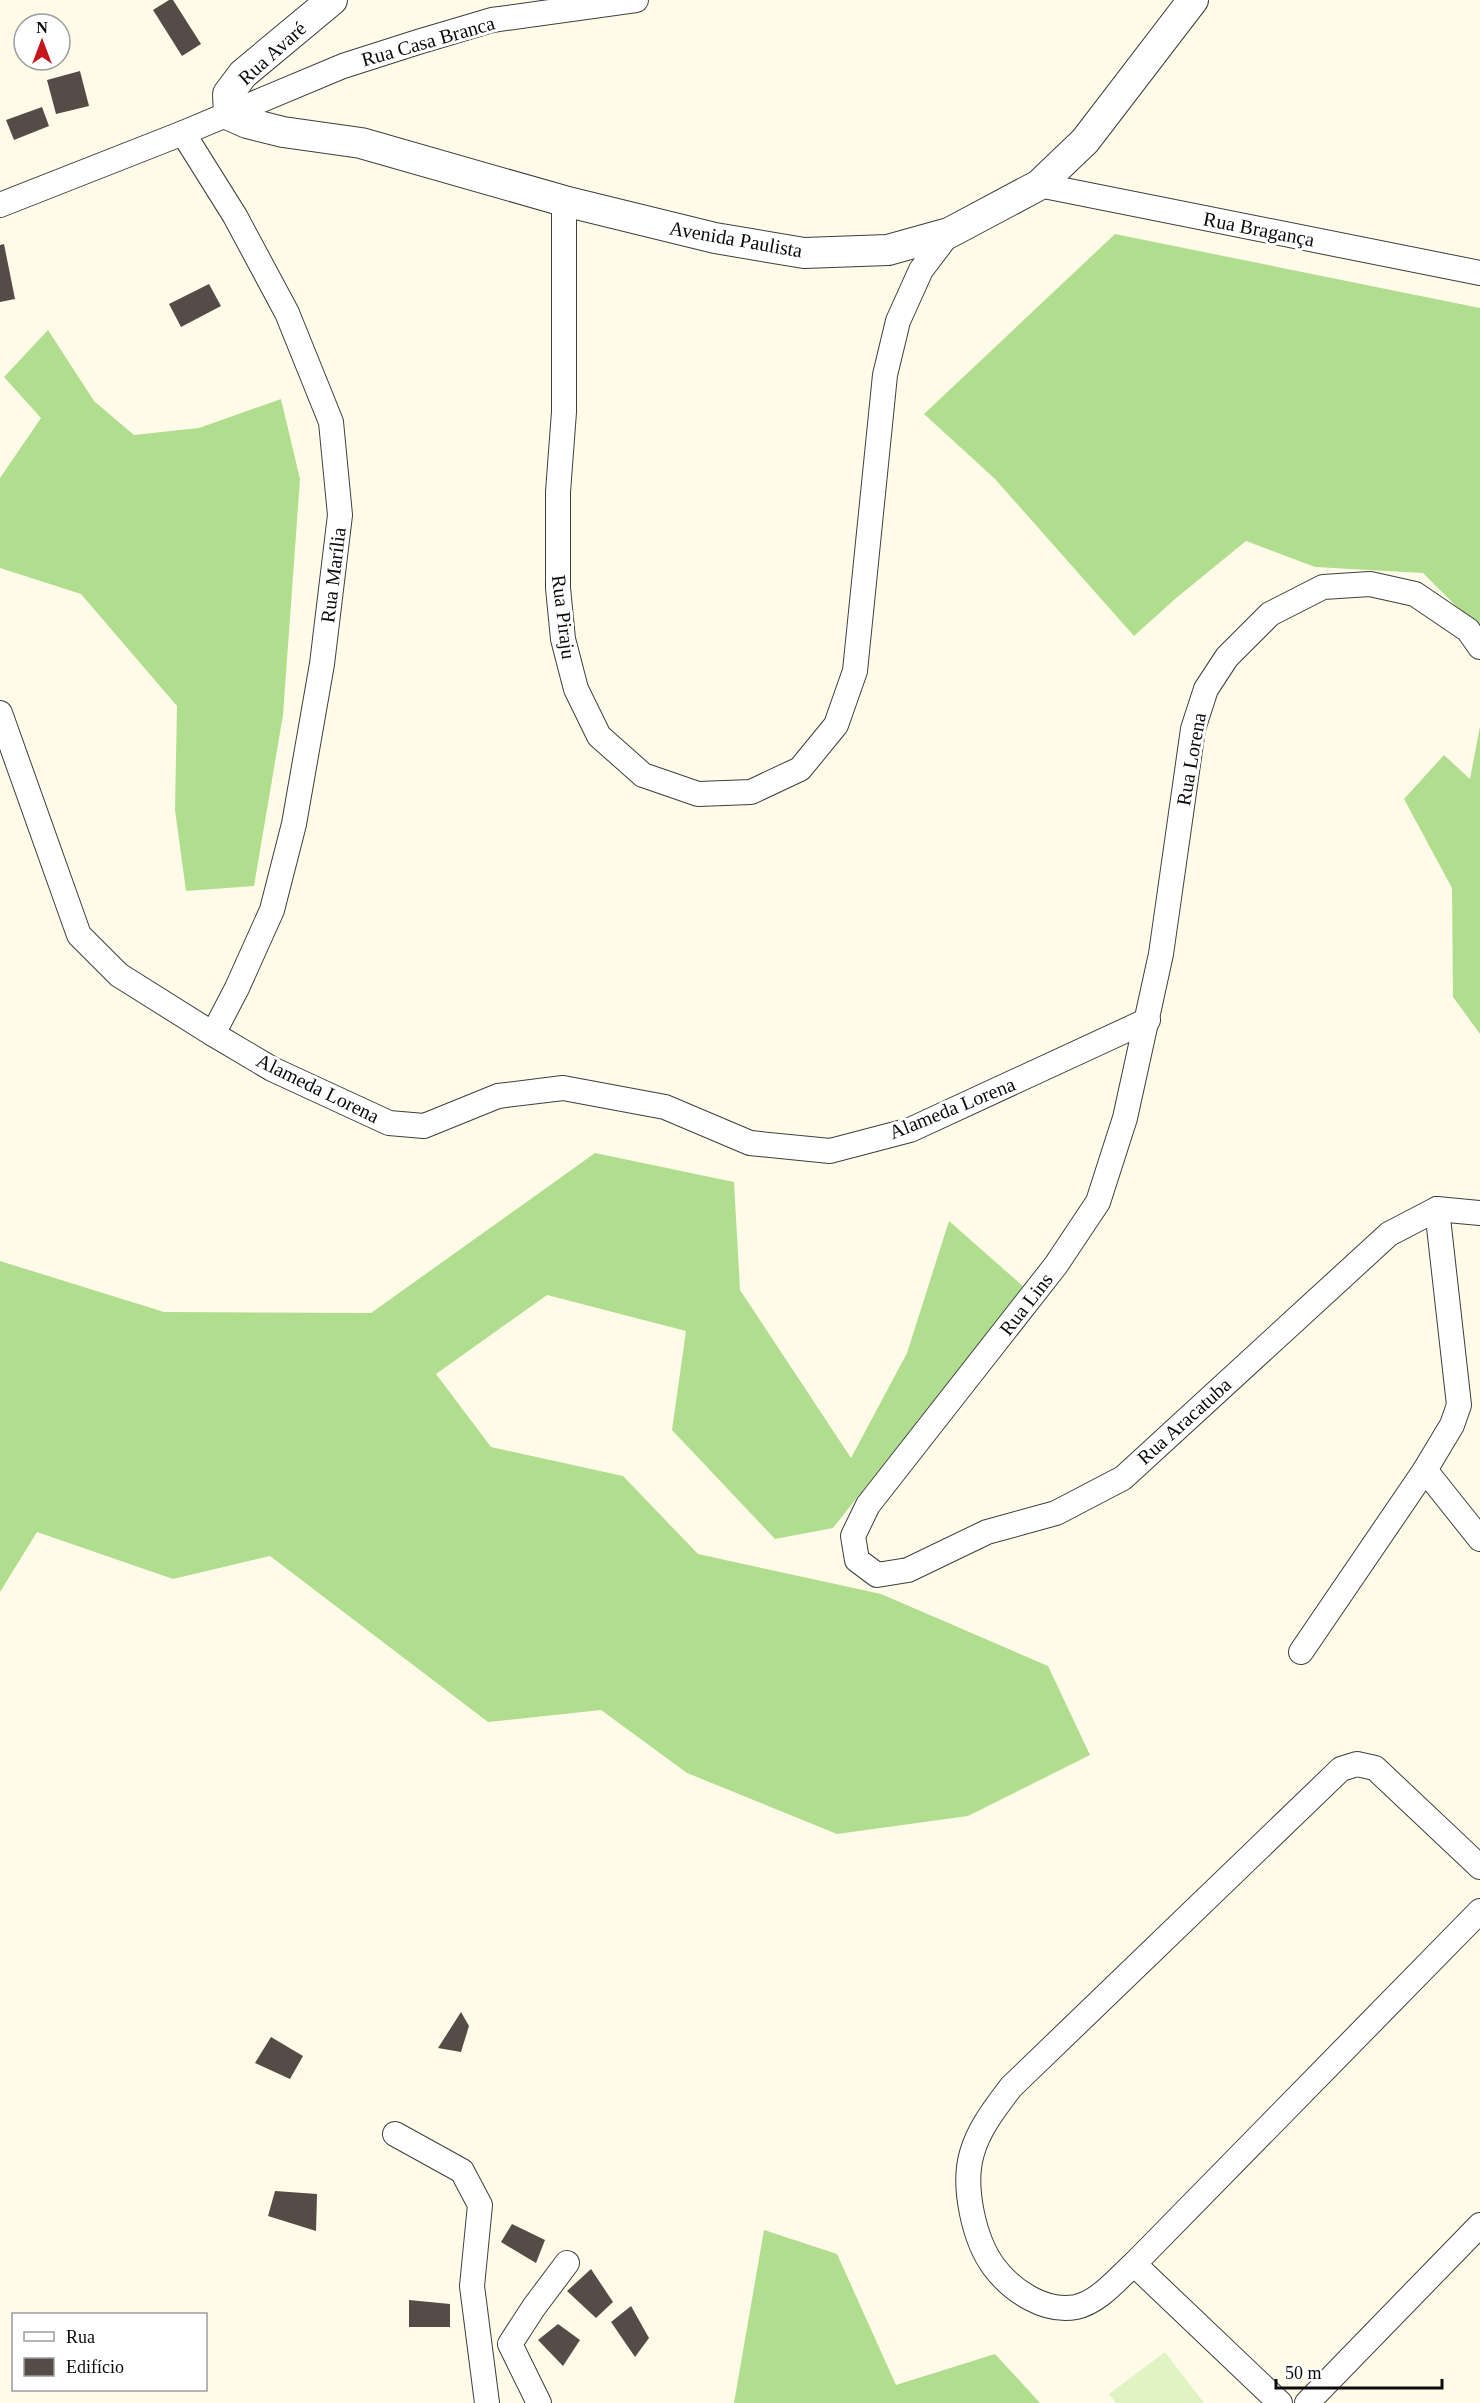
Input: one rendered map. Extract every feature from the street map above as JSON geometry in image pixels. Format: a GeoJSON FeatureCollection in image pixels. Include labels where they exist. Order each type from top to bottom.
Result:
{"type":"FeatureCollection","features":[{"type":"Feature","properties":{"kind":"street","name":"Rua Avaré"},"geometry":{"type":"LineString","coordinates":[[229,115],[228,94],[243,74],[332,0]]}},
{"type":"Feature","properties":{"kind":"street","name":"Rua Casa Branca"},"geometry":{"type":"LineString","coordinates":[[0,205],[229,115],[343,66],[492,20],[636,0]]}},
{"type":"Feature","properties":{"kind":"street","name":"Avenida Paulista"},"geometry":{"type":"LineString","coordinates":[[229,115],[247,123],[283,132],[361,142],[564,201],[715,238],[804,253],[888,250],[949,233],[1039,185],[1085,141],[1193,0]]}},
{"type":"Feature","properties":{"kind":"street","name":"Rua Marília"},"geometry":{"type":"LineString","coordinates":[[183,133],[235,216],[291,324],[331,422],[340,515],[322,664],[294,824],[272,910],[237,988],[213,1034]]}},
{"type":"Feature","properties":{"kind":"street","name":"Rua Bragança"},"geometry":{"type":"LineString","coordinates":[[1039,185],[1480,273]]}},
{"type":"Feature","properties":{"kind":"street","name":"Rua Piraju"},"geometry":{"type":"LineString","coordinates":[[564,201],[564,412],[558,492],[558,578],[563,639],[576,689],[599,736],[643,775],[698,794],[751,792],[800,769],[836,725],[855,671],[885,375],[898,321],[921,270],[949,233]]}},
{"type":"Feature","properties":{"kind":"street","name":"Rua Lorena"},"geometry":{"type":"LineString","coordinates":[[1148,1020],[1161,954],[1193,729],[1206,689],[1227,657],[1270,614],[1323,587],[1370,584],[1415,594],[1468,630],[1480,647]]}},
{"type":"Feature","properties":{"kind":"street","name":"Alameda Lorena"},"geometry":{"type":"LineString","coordinates":[[0,713],[79,935],[119,975],[213,1034],[272,1069],[389,1123],[424,1125],[498,1096],[562,1088],[665,1107],[750,1143],[830,1151],[910,1130],[1148,1020]]}},
{"type":"Feature","properties":{"kind":"street","name":"Rua Lins"},"geometry":{"type":"LineString","coordinates":[[857,1560],[852,1536],[868,1505],[1056,1265],[1098,1202],[1125,1118],[1148,1020]]}},
{"type":"Feature","properties":{"kind":"street","name":"Rua Aracatuba"},"geometry":{"type":"LineString","coordinates":[[857,1560],[877,1575],[908,1570],[987,1532],[1056,1513],[1123,1478],[1389,1234],[1437,1209]]}},
{"type":"Feature","properties":{"kind":"street"},"geometry":{"type":"LineString","coordinates":[[1301,1652],[1425,1470],[1452,1425],[1459,1406],[1437,1209],[1480,1213]]}},
{"type":"Feature","properties":{"kind":"street"},"geometry":{"type":"LineString","coordinates":[[1425,1470],[1480,1539]]}},
{"type":"Feature","properties":{"kind":"street"},"geometry":{"type":"LineString","coordinates":[[1480,1867],[1375,1768],[1357,1764],[1341,1769],[1011,2087],[988,2119],[972,2154],[969,2195],[977,2232],[994,2267],[1022,2293],[1050,2307],[1076,2307],[1092,2301],[1134,2264],[1480,1911]]}},
{"type":"Feature","properties":{"kind":"street"},"geometry":{"type":"LineString","coordinates":[[395,2134],[462,2171],[480,2205],[472,2286],[487,2403]]}},
{"type":"Feature","properties":{"kind":"street"},"geometry":{"type":"LineString","coordinates":[[1307,2403],[1469,2248],[1480,2225]]}},
{"type":"Feature","properties":{"kind":"street"},"geometry":{"type":"LineString","coordinates":[[539,2403],[510,2344],[567,2264]]}},
{"type":"Feature","properties":{"kind":"street"},"geometry":{"type":"LineString","coordinates":[[1134,2264],[1281,2403]]}},
{"type":"Feature","properties":{"kind":"green space"},"geometry":{"type":"Polygon","coordinates":[[[1115,234],[1480,308],[1480,630],[1423,573],[1315,567],[1246,541],[1134,636],[995,479],[924,414],[1115,234]]]}},
{"type":"Feature","properties":{"kind":"green space"},"geometry":{"type":"Polygon","coordinates":[[[48,330],[94,401],[134,435],[199,428],[281,399],[300,479],[283,715],[254,886],[186,891],[175,810],[177,706],[81,594],[0,568],[0,478],[41,418],[4,377],[48,330]]]}},
{"type":"Feature","properties":{"kind":"green space"},"geometry":{"type":"Polygon","coordinates":[[[1480,726],[1480,1034],[1453,997],[1452,888],[1404,799],[1444,755],[1470,779],[1480,726]]]}},
{"type":"Feature","properties":{"kind":"green space"},"geometry":{"type":"Polygon","coordinates":[[[595,1153],[734,1182],[740,1290],[851,1458],[907,1353],[949,1221],[1024,1287],[833,1528],[775,1539],[672,1430],[686,1331],[547,1295],[436,1374],[491,1447],[623,1476],[698,1554],[881,1594],[1048,1666],[1090,1755],[968,1816],[837,1834],[687,1773],[601,1710],[488,1722],[270,1556],[173,1579],[37,1532],[0,1592],[0,1261],[164,1312],[371,1313],[595,1153]]]}},
{"type":"Feature","properties":{"kind":"green space"},"geometry":{"type":"Polygon","coordinates":[[[764,2230],[837,2254],[896,2385],[995,2354],[1040,2403],[734,2403],[764,2230]]]}},
{"type":"Feature","properties":{"kind":"green space"},"geometry":{"type":"Polygon","coordinates":[[[1165,2352],[1204,2403],[1116,2403],[1109,2394],[1165,2352]]]}},
{"type":"Feature","properties":{"kind":"building"},"geometry":{"type":"Polygon","coordinates":[[[173,0],[201,44],[182,56],[153,10],[173,0]]]}},
{"type":"Feature","properties":{"kind":"building"},"geometry":{"type":"Polygon","coordinates":[[[80,71],[89,106],[56,114],[47,80],[80,71]]]}},
{"type":"Feature","properties":{"kind":"building"},"geometry":{"type":"Polygon","coordinates":[[[42,107],[49,126],[14,140],[6,120],[42,107]]]}},
{"type":"Feature","properties":{"kind":"building"},"geometry":{"type":"Polygon","coordinates":[[[4,244],[15,299],[0,302],[0,245],[4,244]]]}},
{"type":"Feature","properties":{"kind":"building"},"geometry":{"type":"Polygon","coordinates":[[[209,284],[221,306],[181,327],[169,304],[209,284]]]}},
{"type":"Feature","properties":{"kind":"building"},"geometry":{"type":"Polygon","coordinates":[[[461,2012],[469,2026],[461,2052],[438,2048],[461,2012]]]}},
{"type":"Feature","properties":{"kind":"building"},"geometry":{"type":"Polygon","coordinates":[[[271,2037],[303,2056],[290,2079],[255,2063],[271,2037]]]}},
{"type":"Feature","properties":{"kind":"building"},"geometry":{"type":"Polygon","coordinates":[[[275,2191],[317,2194],[316,2231],[268,2216],[275,2191]]]}},
{"type":"Feature","properties":{"kind":"building"},"geometry":{"type":"Polygon","coordinates":[[[512,2224],[545,2240],[536,2263],[501,2242],[512,2224]]]}},
{"type":"Feature","properties":{"kind":"building"},"geometry":{"type":"Polygon","coordinates":[[[591,2269],[613,2302],[596,2318],[567,2291],[591,2269]]]}},
{"type":"Feature","properties":{"kind":"building"},"geometry":{"type":"Polygon","coordinates":[[[409,2300],[450,2304],[450,2327],[409,2327],[409,2300]]]}},
{"type":"Feature","properties":{"kind":"building"},"geometry":{"type":"Polygon","coordinates":[[[631,2306],[649,2338],[635,2357],[611,2322],[631,2306]]]}},
{"type":"Feature","properties":{"kind":"building"},"geometry":{"type":"Polygon","coordinates":[[[558,2324],[580,2340],[563,2366],[538,2340],[558,2324]]]}}]}
